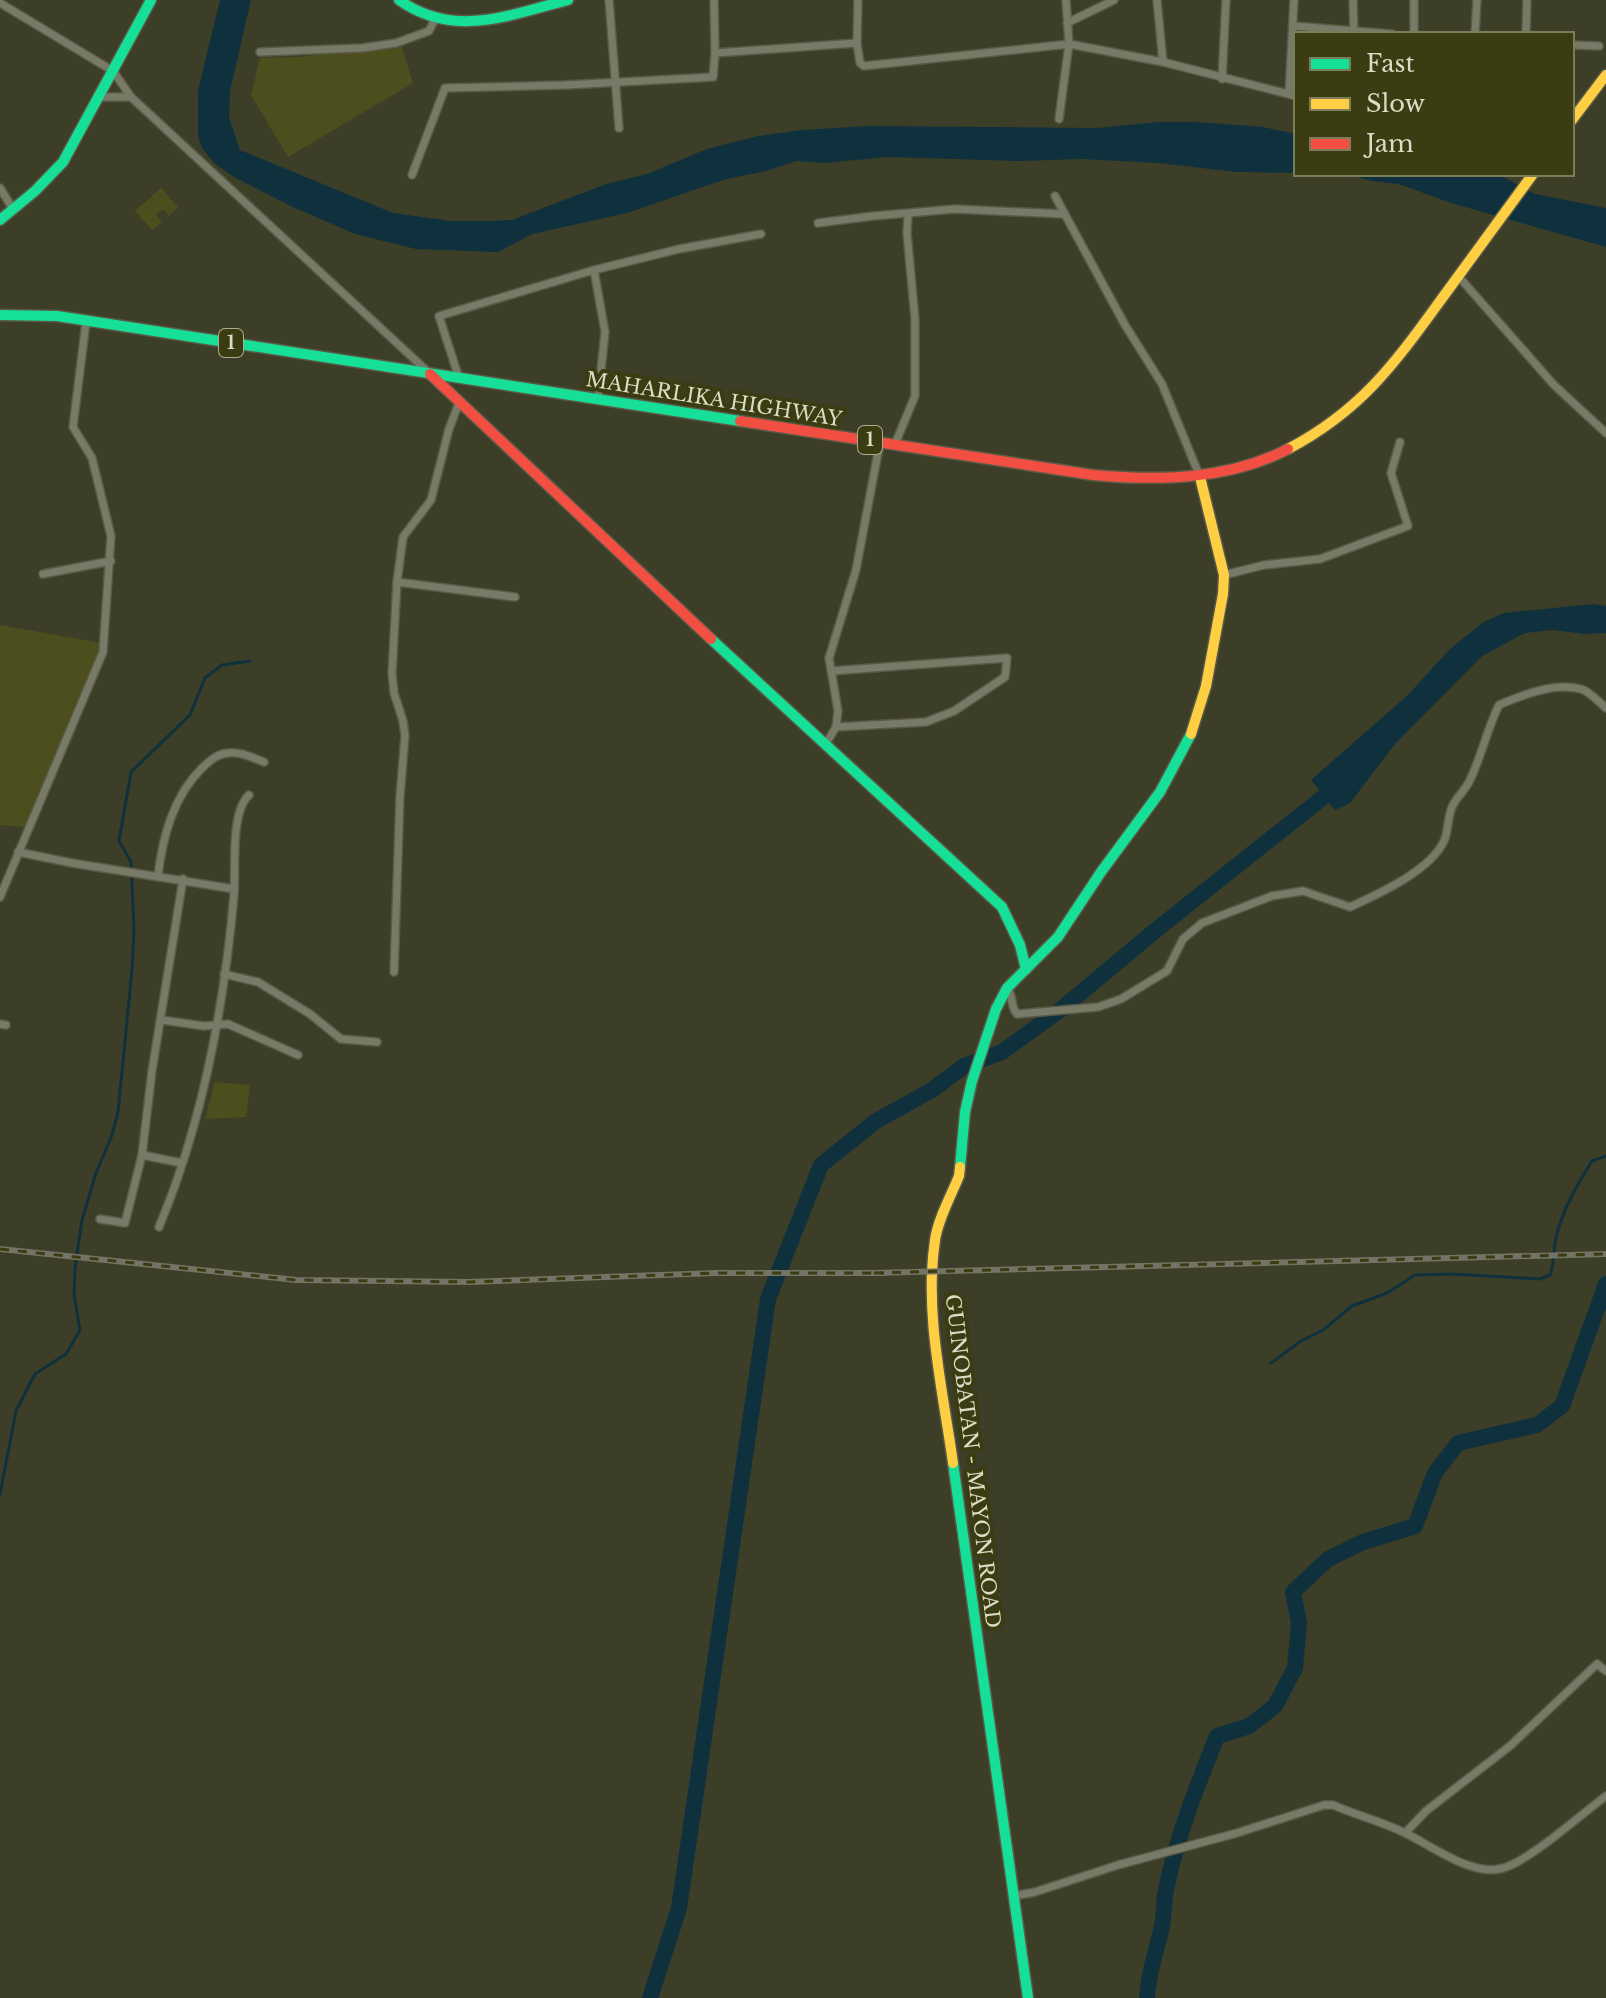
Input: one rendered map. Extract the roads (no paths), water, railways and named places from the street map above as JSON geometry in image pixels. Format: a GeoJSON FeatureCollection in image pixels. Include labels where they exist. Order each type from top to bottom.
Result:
{"type":"FeatureCollection","features":[{"type":"Feature","properties":{"kind":"main road"},"geometry":{"type":"LineString","coordinates":[[0,220],[63,162],[151,0]]}},
{"type":"Feature","properties":{"kind":"main road"},"geometry":{"type":"LineString","coordinates":[[399,0],[435,19],[460,21],[568,0]]}},
{"type":"Feature","properties":{"kind":"main road"},"geometry":{"type":"LineString","coordinates":[[1574,117],[1606,75]]}},
{"type":"Feature","properties":{"kind":"main road","name":"MAHARLIKA HIGHWAY"},"geometry":{"type":"LineString","coordinates":[[0,315],[57,316],[1116,478],[1152,480],[1200,477],[1272,457],[1306,440],[1345,414],[1394,365],[1532,176]]}},
{"type":"Feature","properties":{"kind":"main road"},"geometry":{"type":"LineString","coordinates":[[430,374],[544,484],[1002,907],[1015,933],[1026,969]]}},
{"type":"Feature","properties":{"kind":"main road","name":"GUINOBATAN - MAYON ROAD"},"geometry":{"type":"LineString","coordinates":[[1028,1998],[936,1339],[932,1285],[935,1237],[959,1176],[961,1140],[972,1081],[996,1009],[1007,988],[1058,937],[1160,792],[1190,737],[1206,686],[1224,575],[1200,477]]}},
{"type":"Feature","properties":{"kind":"street"},"geometry":{"type":"LineString","coordinates":[[609,0],[619,128]]}},
{"type":"Feature","properties":{"kind":"street"},"geometry":{"type":"LineString","coordinates":[[412,175],[445,88],[537,87],[713,77],[714,0]]}},
{"type":"Feature","properties":{"kind":"street"},"geometry":{"type":"LineString","coordinates":[[858,0],[860,63],[870,66],[1069,44],[1163,62],[1292,95],[1294,0]]}},
{"type":"Feature","properties":{"kind":"street"},"geometry":{"type":"LineString","coordinates":[[1059,119],[1069,44],[1066,0]]}},
{"type":"Feature","properties":{"kind":"street"},"geometry":{"type":"LineString","coordinates":[[1067,23],[1114,0]]}},
{"type":"Feature","properties":{"kind":"street"},"geometry":{"type":"LineString","coordinates":[[1157,0],[1163,62]]}},
{"type":"Feature","properties":{"kind":"street"},"geometry":{"type":"LineString","coordinates":[[1222,79],[1226,0]]}},
{"type":"Feature","properties":{"kind":"street"},"geometry":{"type":"LineString","coordinates":[[1353,0],[1354,32]]}},
{"type":"Feature","properties":{"kind":"street"},"geometry":{"type":"LineString","coordinates":[[1414,0],[1414,32]]}},
{"type":"Feature","properties":{"kind":"street"},"geometry":{"type":"LineString","coordinates":[[1475,32],[1477,0]]}},
{"type":"Feature","properties":{"kind":"street"},"geometry":{"type":"LineString","coordinates":[[1526,32],[1527,0]]}},
{"type":"Feature","properties":{"kind":"street"},"geometry":{"type":"LineString","coordinates":[[0,3],[113,71],[131,97],[430,374]]}},
{"type":"Feature","properties":{"kind":"street"},"geometry":{"type":"LineString","coordinates":[[260,52],[362,48],[396,43],[429,31],[435,19]]}},
{"type":"Feature","properties":{"kind":"street"},"geometry":{"type":"LineString","coordinates":[[1294,26],[1345,32]]}},
{"type":"Feature","properties":{"kind":"street"},"geometry":{"type":"LineString","coordinates":[[715,53],[857,43]]}},
{"type":"Feature","properties":{"kind":"street"},"geometry":{"type":"LineString","coordinates":[[1574,45],[1599,46]]}},
{"type":"Feature","properties":{"kind":"street"},"geometry":{"type":"LineString","coordinates":[[99,97],[131,97]]}},
{"type":"Feature","properties":{"kind":"street"},"geometry":{"type":"LineString","coordinates":[[0,188],[13,209]]}},
{"type":"Feature","properties":{"kind":"street"},"geometry":{"type":"LineString","coordinates":[[1055,196],[1125,325],[1156,373],[1200,477]]}},
{"type":"Feature","properties":{"kind":"street"},"geometry":{"type":"LineString","coordinates":[[818,223],[955,209],[1063,214]]}},
{"type":"Feature","properties":{"kind":"street"},"geometry":{"type":"LineString","coordinates":[[895,444],[915,396],[915,319],[908,215]]}},
{"type":"Feature","properties":{"kind":"street"},"geometry":{"type":"LineString","coordinates":[[459,378],[439,316],[594,270],[679,249],[761,234]]}},
{"type":"Feature","properties":{"kind":"street"},"geometry":{"type":"LineString","coordinates":[[594,270],[605,332],[598,400]]}},
{"type":"Feature","properties":{"kind":"street"},"geometry":{"type":"LineString","coordinates":[[1459,277],[1554,385],[1606,433]]}},
{"type":"Feature","properties":{"kind":"street"},"geometry":{"type":"LineString","coordinates":[[0,897],[103,652],[111,536],[92,458],[73,427],[87,321]]}},
{"type":"Feature","properties":{"kind":"street"},"geometry":{"type":"LineString","coordinates":[[394,972],[405,736],[392,673],[397,582],[403,537],[431,500],[459,403]]}},
{"type":"Feature","properties":{"kind":"street"},"geometry":{"type":"LineString","coordinates":[[825,745],[836,727],[838,711],[829,658],[856,570],[880,442]]}},
{"type":"Feature","properties":{"kind":"street"},"geometry":{"type":"LineString","coordinates":[[1224,575],[1264,565],[1320,559],[1408,526],[1391,473],[1400,442]]}},
{"type":"Feature","properties":{"kind":"street"},"geometry":{"type":"LineString","coordinates":[[43,574],[111,561]]}},
{"type":"Feature","properties":{"kind":"street"},"geometry":{"type":"LineString","coordinates":[[397,582],[515,597]]}},
{"type":"Feature","properties":{"kind":"street"},"geometry":{"type":"LineString","coordinates":[[831,671],[1007,658],[1005,677],[954,711],[926,722],[836,727]]}},
{"type":"Feature","properties":{"kind":"street"},"geometry":{"type":"LineString","coordinates":[[1007,988],[1012,993],[1017,1014],[1098,1007],[1121,999],[1167,971],[1183,939],[1202,923],[1272,896],[1303,891],[1350,907],[1385,891],[1420,868],[1443,842],[1452,806],[1469,783],[1499,705],[1556,688],[1583,689],[1606,708]]}},
{"type":"Feature","properties":{"kind":"street"},"geometry":{"type":"LineString","coordinates":[[158,875],[166,829],[187,783],[215,756],[236,753],[264,762]]}},
{"type":"Feature","properties":{"kind":"street"},"geometry":{"type":"LineString","coordinates":[[159,1227],[204,1090],[224,974],[234,889],[238,812],[249,795]]}},
{"type":"Feature","properties":{"kind":"street"},"geometry":{"type":"LineString","coordinates":[[18,852],[234,889]]}},
{"type":"Feature","properties":{"kind":"street"},"geometry":{"type":"LineString","coordinates":[[100,1219],[125,1223],[142,1155],[152,1071],[183,879]]}},
{"type":"Feature","properties":{"kind":"street"},"geometry":{"type":"LineString","coordinates":[[224,974],[258,982],[310,1014],[341,1039],[377,1042]]}},
{"type":"Feature","properties":{"kind":"street"},"geometry":{"type":"LineString","coordinates":[[162,1020],[204,1026],[228,1024],[298,1055]]}},
{"type":"Feature","properties":{"kind":"street"},"geometry":{"type":"LineString","coordinates":[[142,1155],[182,1163]]}},
{"type":"Feature","properties":{"kind":"street"},"geometry":{"type":"LineString","coordinates":[[1405,1833],[1426,1811],[1510,1746],[1597,1664],[1606,1671]]}},
{"type":"Feature","properties":{"kind":"street"},"geometry":{"type":"LineString","coordinates":[[1014,1896],[1324,1805],[1333,1805],[1405,1833],[1483,1870],[1500,1869],[1535,1850],[1606,1796]]}},
{"type":"Feature","properties":{"kind":"water"},"geometry":{"type":"Polygon","coordinates":[[[220,0],[251,0],[230,91],[229,117],[240,150],[393,213],[451,221],[512,220],[606,184],[647,174],[707,149],[758,136],[868,126],[1097,128],[1197,122],[1263,127],[1294,134],[1294,173],[1237,172],[1082,159],[1020,161],[888,157],[823,163],[796,161],[726,179],[627,213],[532,234],[498,252],[416,249],[355,234],[293,207],[234,177],[214,163],[202,148],[198,136],[198,90],[220,0]]]}},
{"type":"Feature","properties":{"kind":"water"},"geometry":{"type":"Polygon","coordinates":[[[1355,176],[1502,176],[1535,194],[1606,208],[1606,247],[1451,203],[1399,184],[1355,176]]]}},
{"type":"Feature","properties":{"kind":"water"},"geometry":{"type":"Polygon","coordinates":[[[1594,604],[1606,606],[1606,633],[1552,630],[1525,633],[1482,656],[1395,744],[1350,803],[1335,810],[1311,780],[1408,695],[1449,650],[1482,623],[1503,613],[1594,604]]]}},
{"type":"Feature","properties":{"kind":"waterway"},"geometry":{"type":"LineString","coordinates":[[0,1494],[16,1411],[35,1374],[66,1354],[80,1330],[74,1294],[75,1268],[82,1220],[118,1112],[132,970],[131,862],[119,841],[131,772],[190,715],[205,678],[222,665],[250,661]]}},
{"type":"Feature","properties":{"kind":"waterway"},"geometry":{"type":"LineString","coordinates":[[650,1998],[679,1908],[768,1299],[821,1165],[876,1121],[932,1090],[964,1066],[1002,1052],[1059,1011],[1341,783]]}},
{"type":"Feature","properties":{"kind":"waterway"},"geometry":{"type":"LineString","coordinates":[[1271,1363],[1301,1341],[1323,1330],[1352,1306],[1387,1293],[1415,1275],[1540,1279],[1550,1275],[1556,1237],[1567,1207],[1592,1161],[1606,1156]]}},
{"type":"Feature","properties":{"kind":"waterway"},"geometry":{"type":"LineString","coordinates":[[1147,1998],[1175,1854],[1217,1736],[1249,1726],[1275,1706],[1295,1668],[1299,1623],[1293,1592],[1328,1559],[1363,1542],[1415,1526],[1435,1473],[1458,1443],[1537,1425],[1562,1406],[1606,1284]]}},
{"type":"Feature","properties":{"kind":"railway"},"geometry":{"type":"LineString","coordinates":[[0,1249],[296,1280],[470,1282],[716,1273],[884,1273]]}},
{"type":"Feature","properties":{"kind":"railway"},"geometry":{"type":"LineString","coordinates":[[874,1273],[1606,1254]]}}]}
